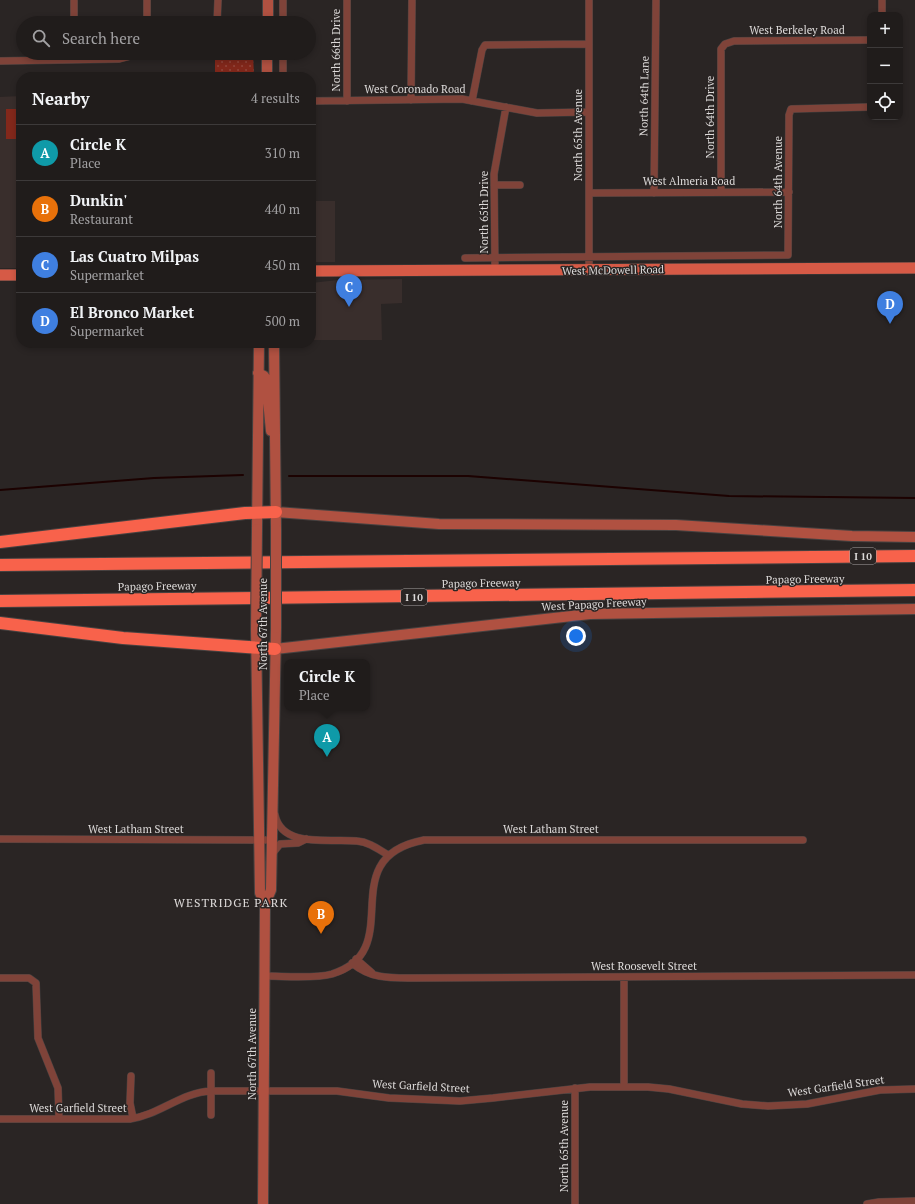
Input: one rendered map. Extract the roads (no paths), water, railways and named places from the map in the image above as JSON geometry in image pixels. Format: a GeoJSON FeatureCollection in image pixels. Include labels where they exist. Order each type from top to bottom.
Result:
{"type":"FeatureCollection","features":[{"type":"Feature","properties":{"kind":"highway"},"geometry":{"type":"LineString","coordinates":[[0,542],[257,512],[281,513]]}},
{"type":"Feature","properties":{"kind":"highway","name":"Papago Freeway"},"geometry":{"type":"LineString","coordinates":[[0,565],[915,556]]}},
{"type":"Feature","properties":{"kind":"highway","name":"Papago Freeway"},"geometry":{"type":"LineString","coordinates":[[0,601],[915,591]]}},
{"type":"Feature","properties":{"kind":"highway"},"geometry":{"type":"LineString","coordinates":[[0,623],[123,638],[256,649],[275,649]]}},
{"type":"Feature","properties":{"kind":"main road"},"geometry":{"type":"LineString","coordinates":[[268,0],[268,16]]}},
{"type":"Feature","properties":{"kind":"main road"},"geometry":{"type":"LineString","coordinates":[[267,72],[268,60]]}},
{"type":"Feature","properties":{"kind":"main road","name":"West McDowell Road"},"geometry":{"type":"LineString","coordinates":[[316,271],[915,268]]}},
{"type":"Feature","properties":{"kind":"main road"},"geometry":{"type":"LineString","coordinates":[[0,275],[16,275]]}},
{"type":"Feature","properties":{"kind":"main road","name":"North 67th Avenue"},"geometry":{"type":"LineString","coordinates":[[259,348],[256,486],[256,649],[260,893],[265,904]]}},
{"type":"Feature","properties":{"kind":"main road","name":"North 67th Avenue"},"geometry":{"type":"LineString","coordinates":[[263,1204],[265,904],[271,890],[276,628],[276,529],[281,513],[276,487],[274,348]]}},
{"type":"Feature","properties":{"kind":"main road"},"geometry":{"type":"LineString","coordinates":[[258,373],[264,376],[266,380],[269,426],[276,450]]}},
{"type":"Feature","properties":{"kind":"main road"},"geometry":{"type":"LineString","coordinates":[[281,513],[446,524],[676,525],[852,536],[915,537]]}},
{"type":"Feature","properties":{"kind":"main road","name":"West Papago Freeway"},"geometry":{"type":"LineString","coordinates":[[275,649],[590,614],[915,609]]}},
{"type":"Feature","properties":{"kind":"street"},"geometry":{"type":"LineString","coordinates":[[147,0],[147,16]]}},
{"type":"Feature","properties":{"kind":"street"},"geometry":{"type":"LineString","coordinates":[[217,16],[218,0]]}},
{"type":"Feature","properties":{"kind":"street"},"geometry":{"type":"LineString","coordinates":[[283,0],[283,16]]}},
{"type":"Feature","properties":{"kind":"street","name":"North 66th Drive"},"geometry":{"type":"LineString","coordinates":[[347,0],[347,101]]}},
{"type":"Feature","properties":{"kind":"street"},"geometry":{"type":"LineString","coordinates":[[411,100],[412,0]]}},
{"type":"Feature","properties":{"kind":"street","name":"North 65th Avenue"},"geometry":{"type":"LineString","coordinates":[[589,0],[589,270]]}},
{"type":"Feature","properties":{"kind":"street","name":"North 64th Lane"},"geometry":{"type":"LineString","coordinates":[[654,193],[656,0]]}},
{"type":"Feature","properties":{"kind":"street"},"geometry":{"type":"LineString","coordinates":[[882,0],[882,12]]}},
{"type":"Feature","properties":{"kind":"street"},"geometry":{"type":"LineString","coordinates":[[74,1],[74,16]]}},
{"type":"Feature","properties":{"kind":"street","name":"West Berkeley Road"},"geometry":{"type":"LineString","coordinates":[[725,44],[734,41],[867,40]]}},
{"type":"Feature","properties":{"kind":"street"},"geometry":{"type":"LineString","coordinates":[[472,101],[482,50],[485,45],[589,44]]}},
{"type":"Feature","properties":{"kind":"street","name":"North 64th Drive"},"geometry":{"type":"LineString","coordinates":[[721,192],[721,49],[725,44]]}},
{"type":"Feature","properties":{"kind":"street"},"geometry":{"type":"LineString","coordinates":[[0,61],[16,60]]}},
{"type":"Feature","properties":{"kind":"street"},"geometry":{"type":"LineString","coordinates":[[283,60],[283,72]]}},
{"type":"Feature","properties":{"kind":"street","name":"West Coronado Road"},"geometry":{"type":"LineString","coordinates":[[316,101],[462,99],[537,112],[589,112]]}},
{"type":"Feature","properties":{"kind":"street","name":"North 65th Drive"},"geometry":{"type":"LineString","coordinates":[[495,271],[495,164],[506,107]]}},
{"type":"Feature","properties":{"kind":"street","name":"North 64th Avenue"},"geometry":{"type":"LineString","coordinates":[[788,255],[789,115],[791,109],[867,107]]}},
{"type":"Feature","properties":{"kind":"street"},"geometry":{"type":"LineString","coordinates":[[494,185],[520,185]]}},
{"type":"Feature","properties":{"kind":"street","name":"West Almeria Road"},"geometry":{"type":"LineString","coordinates":[[589,193],[789,192]]}},
{"type":"Feature","properties":{"kind":"street","name":"West McDowell Road"},"geometry":{"type":"LineString","coordinates":[[465,258],[788,255]]}},
{"type":"Feature","properties":{"kind":"street"},"geometry":{"type":"LineString","coordinates":[[265,976],[323,975],[341,970],[354,961],[364,950],[370,936],[373,885],[377,871],[388,855],[374,846],[357,841],[306,839],[287,833],[278,826],[273,799]]}},
{"type":"Feature","properties":{"kind":"street","name":"West Latham Street"},"geometry":{"type":"LineString","coordinates":[[0,839],[272,840]]}},
{"type":"Feature","properties":{"kind":"street"},"geometry":{"type":"LineString","coordinates":[[272,854],[280,844],[298,843],[306,839]]}},
{"type":"Feature","properties":{"kind":"street","name":"West Latham Street"},"geometry":{"type":"LineString","coordinates":[[388,855],[403,846],[424,840],[803,840]]}},
{"type":"Feature","properties":{"kind":"street","name":"West Roosevelt Street"},"geometry":{"type":"LineString","coordinates":[[354,961],[365,973],[413,978],[915,975]]}},
{"type":"Feature","properties":{"kind":"street"},"geometry":{"type":"LineString","coordinates":[[624,977],[624,1087]]}},
{"type":"Feature","properties":{"kind":"street"},"geometry":{"type":"LineString","coordinates":[[0,978],[26,978],[34,981],[37,988],[38,1042],[58,1088],[59,1119]]}},
{"type":"Feature","properties":{"kind":"street"},"geometry":{"type":"LineString","coordinates":[[211,1073],[211,1115]]}},
{"type":"Feature","properties":{"kind":"street"},"geometry":{"type":"LineString","coordinates":[[131,1076],[130,1103],[133,1118]]}},
{"type":"Feature","properties":{"kind":"street","name":"West Garfield Street"},"geometry":{"type":"LineString","coordinates":[[0,1119],[133,1118],[145,1115],[195,1093],[211,1091],[338,1091],[389,1098],[453,1101],[493,1098],[575,1088],[624,1087],[669,1089],[742,1104],[768,1106],[807,1104],[880,1090],[915,1089]]}},
{"type":"Feature","properties":{"kind":"street","name":"North 65th Avenue"},"geometry":{"type":"LineString","coordinates":[[575,1088],[575,1204]]}},
{"type":"Feature","properties":{"kind":"street"},"geometry":{"type":"LineString","coordinates":[[867,1204],[915,1201]]}},
{"type":"Feature","properties":{"kind":"waterway"},"geometry":{"type":"LineString","coordinates":[[0,490],[154,478],[243,475]]}},
{"type":"Feature","properties":{"kind":"waterway"},"geometry":{"type":"LineString","coordinates":[[289,476],[468,476],[729,496],[915,498]]}},
{"type":"Feature","properties":{"kind":"place","name":"Las Cuatro Milpas"},"geometry":{"type":"Point","coordinates":[349,307]}},
{"type":"Feature","properties":{"kind":"place","name":"El Bronco Market"},"geometry":{"type":"Point","coordinates":[890,324]}},
{"type":"Feature","properties":{"kind":"place","name":"Circle K"},"geometry":{"type":"Point","coordinates":[327,757]}},
{"type":"Feature","properties":{"kind":"place","name":"Dunkin'"},"geometry":{"type":"Point","coordinates":[321,934]}},
{"type":"Feature","properties":{"kind":"district","name":"WESTRIDGE PARK"},"geometry":{"type":"Point","coordinates":[231,903]}}]}
